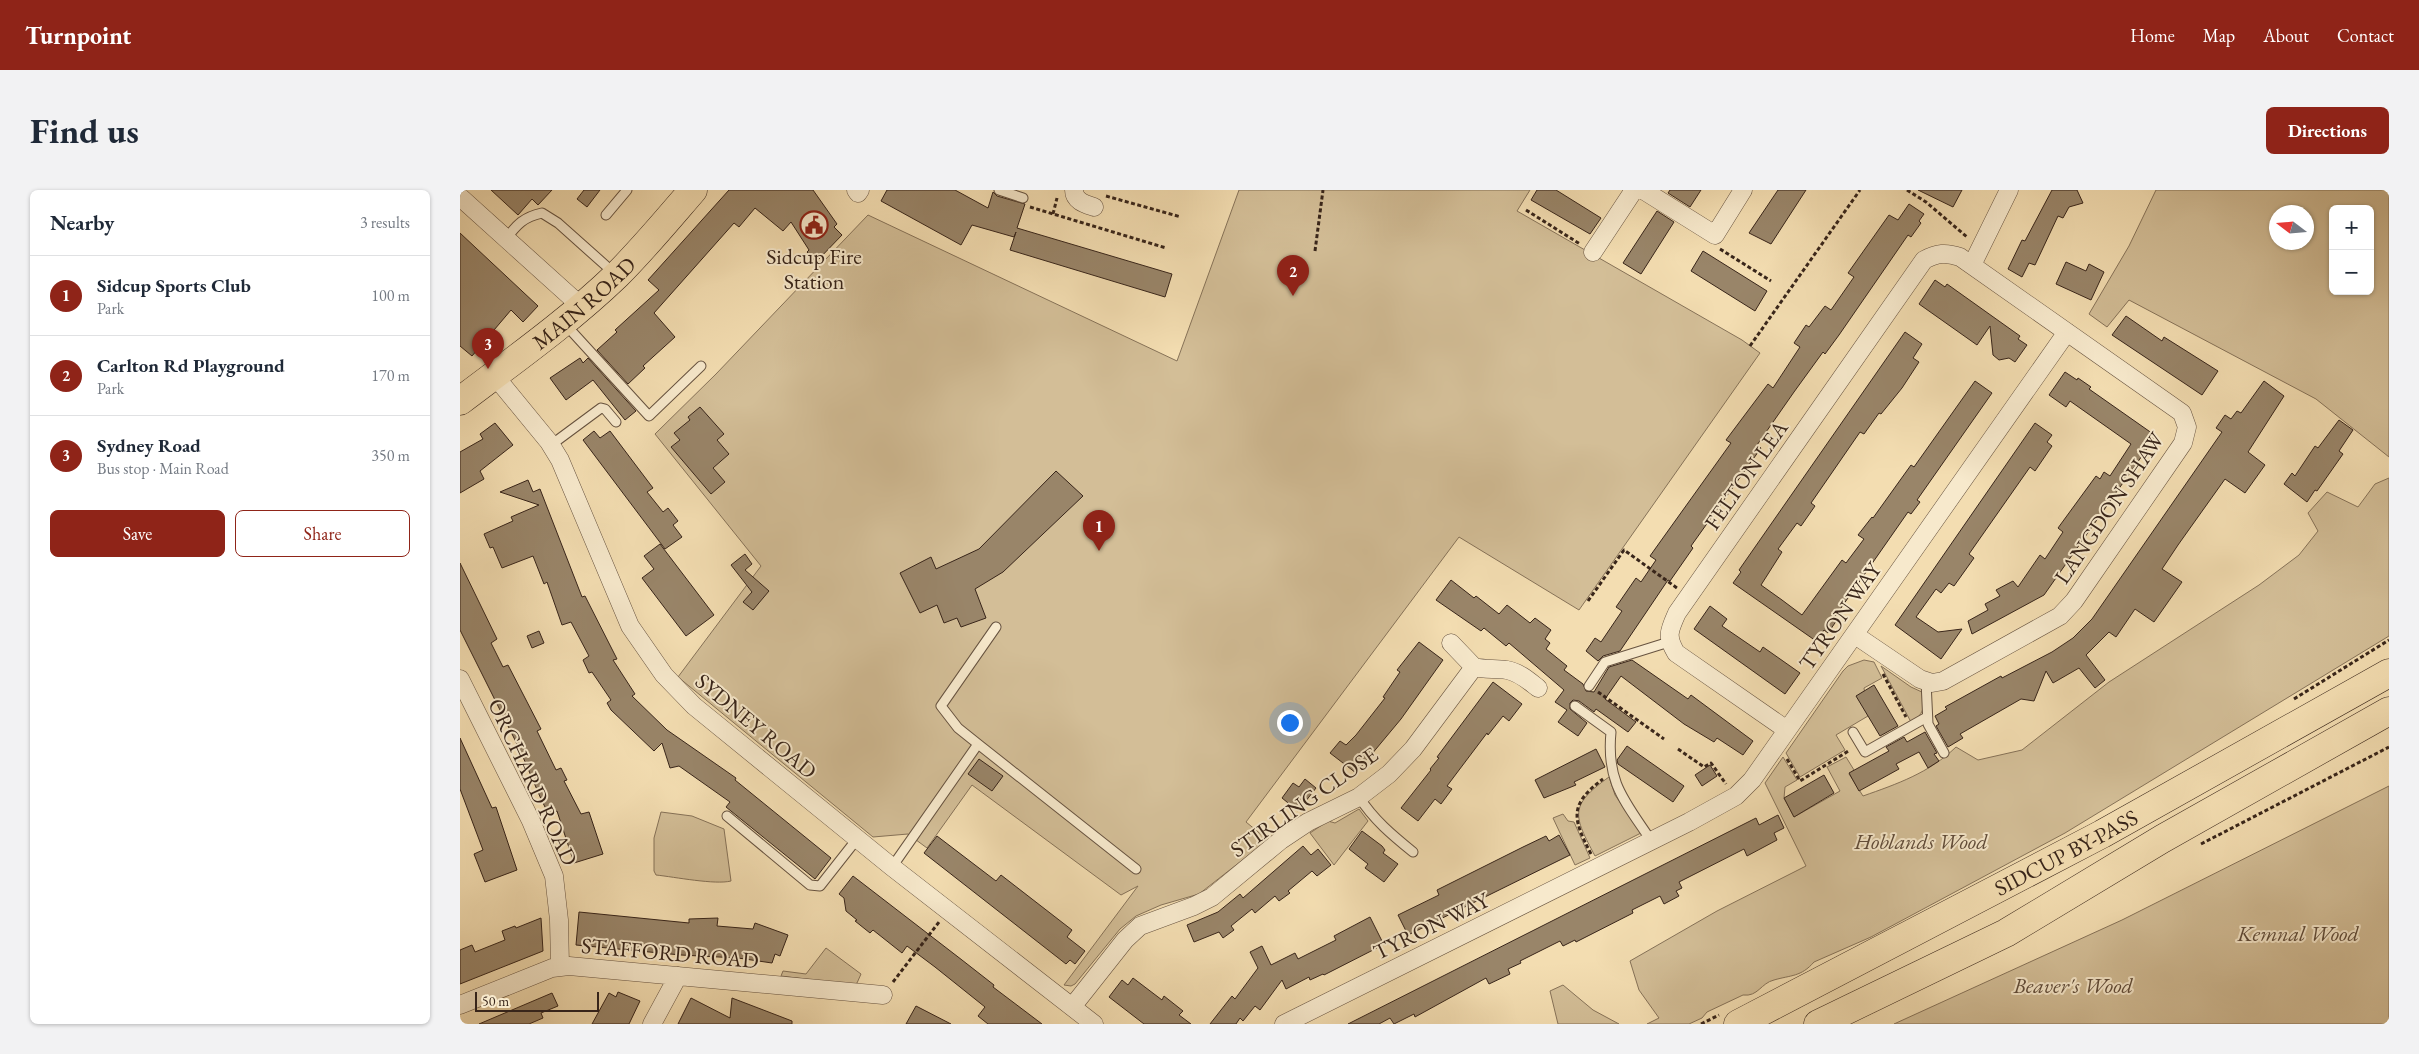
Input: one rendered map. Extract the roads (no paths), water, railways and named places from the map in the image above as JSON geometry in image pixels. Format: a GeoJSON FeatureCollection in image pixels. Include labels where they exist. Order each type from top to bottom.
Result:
{"type":"FeatureCollection","features":[{"type":"Feature","properties":{"kind":"main road","name":"MAIN ROAD"},"geometry":{"type":"LineString","coordinates":[[460,401],[573,314],[616,275],[692,190]]}},
{"type":"Feature","properties":{"kind":"main road"},"geometry":{"type":"LineString","coordinates":[[2102,834],[2216,758],[2389,654]]}},
{"type":"Feature","properties":{"kind":"main road","name":"SIDCUP BY-PASS"},"geometry":{"type":"LineString","coordinates":[[1738,1024],[2102,834],[2389,673]]}},
{"type":"Feature","properties":{"kind":"main road","name":"SIDCUP BY-PASS"},"geometry":{"type":"LineString","coordinates":[[1818,1024],[2006,933],[2162,839],[2389,711]]}},
{"type":"Feature","properties":{"kind":"main road"},"geometry":{"type":"LineString","coordinates":[[2162,839],[2389,727]]}},
{"type":"Feature","properties":{"kind":"street"},"geometry":{"type":"LineString","coordinates":[[856,190],[858,193],[860,190]]}},
{"type":"Feature","properties":{"kind":"street"},"geometry":{"type":"LineString","coordinates":[[1074,190],[1074,194],[1081,203],[1098,200]]}},
{"type":"Feature","properties":{"kind":"street"},"geometry":{"type":"LineString","coordinates":[[1593,252],[1634,190]]}},
{"type":"Feature","properties":{"kind":"street"},"geometry":{"type":"LineString","coordinates":[[1644,190],[1715,235],[1743,190]]}},
{"type":"Feature","properties":{"kind":"street"},"geometry":{"type":"LineString","coordinates":[[1976,258],[2009,190]]}},
{"type":"Feature","properties":{"kind":"street"},"geometry":{"type":"LineString","coordinates":[[460,197],[506,239],[573,314]]}},
{"type":"Feature","properties":{"kind":"street","name":"FELTON LEA"},"geometry":{"type":"LineString","coordinates":[[1669,642],[1669,630],[1689,596],[1924,260],[1934,254],[1949,253],[1960,257],[1976,258]]}},
{"type":"Feature","properties":{"kind":"street","name":"LANGDON SHAW"},"geometry":{"type":"LineString","coordinates":[[1926,681],[1932,683],[1943,681],[2060,616],[2074,600],[2183,443],[2187,427],[2182,413],[2067,332],[1976,258]]}},
{"type":"Feature","properties":{"kind":"street","name":"TYRON WAY"},"geometry":{"type":"LineString","coordinates":[[1284,1024],[1652,842],[1734,797],[1752,780],[1783,737],[2067,332]]}},
{"type":"Feature","properties":{"kind":"street","name":"SYDNEY ROAD"},"geometry":{"type":"LineString","coordinates":[[494,375],[551,445],[560,460],[630,626],[664,675],[694,706],[892,868],[1094,1024]]}},
{"type":"Feature","properties":{"kind":"street"},"geometry":{"type":"LineString","coordinates":[[1855,635],[1926,681]]}},
{"type":"Feature","properties":{"kind":"street"},"geometry":{"type":"LineString","coordinates":[[1669,642],[1676,653],[1783,737]]}},
{"type":"Feature","properties":{"kind":"street"},"geometry":{"type":"LineString","coordinates":[[1451,643],[1474,666],[1486,670],[1506,670],[1523,676],[1538,688]]}},
{"type":"Feature","properties":{"kind":"street","name":"STIRLING CLOSE"},"geometry":{"type":"LineString","coordinates":[[1072,1007],[1125,940],[1140,926],[1194,906],[1212,897],[1294,831],[1359,797],[1389,774],[1413,749],[1474,666]]}},
{"type":"Feature","properties":{"kind":"street","name":"ORCHARD ROAD"},"geometry":{"type":"LineString","coordinates":[[460,679],[531,821],[554,876],[559,920],[560,966]]}},
{"type":"Feature","properties":{"kind":"street","name":"STAFFORD ROAD"},"geometry":{"type":"LineString","coordinates":[[460,1005],[560,966],[883,995]]}},
{"type":"Feature","properties":{"kind":"street"},"geometry":{"type":"LineString","coordinates":[[652,1024],[678,976]]}},
{"type":"Feature","properties":{"kind":"lane"},"geometry":{"type":"LineString","coordinates":[[606,215],[627,190]]}},
{"type":"Feature","properties":{"kind":"lane"},"geometry":{"type":"LineString","coordinates":[[999,190],[1025,202]]}},
{"type":"Feature","properties":{"kind":"lane"},"geometry":{"type":"LineString","coordinates":[[506,239],[518,223],[529,216],[542,212],[558,223],[616,275]]}},
{"type":"Feature","properties":{"kind":"lane"},"geometry":{"type":"LineString","coordinates":[[573,314],[649,416],[701,366]]}},
{"type":"Feature","properties":{"kind":"lane"},"geometry":{"type":"LineString","coordinates":[[551,445],[601,408],[605,409],[616,422]]}},
{"type":"Feature","properties":{"kind":"lane"},"geometry":{"type":"LineString","coordinates":[[996,627],[941,706],[958,728],[1136,869]]}},
{"type":"Feature","properties":{"kind":"lane"},"geometry":{"type":"LineString","coordinates":[[1589,686],[1605,662],[1669,642]]}},
{"type":"Feature","properties":{"kind":"lane"},"geometry":{"type":"LineString","coordinates":[[1926,681],[1928,724],[1944,753]]}},
{"type":"Feature","properties":{"kind":"lane"},"geometry":{"type":"LineString","coordinates":[[1575,706],[1611,732],[1609,751],[1612,772],[1618,792],[1652,842]]}},
{"type":"Feature","properties":{"kind":"lane"},"geometry":{"type":"LineString","coordinates":[[1853,732],[1865,752],[1927,717]]}},
{"type":"Feature","properties":{"kind":"lane"},"geometry":{"type":"LineString","coordinates":[[892,868],[978,744]]}},
{"type":"Feature","properties":{"kind":"lane"},"geometry":{"type":"LineString","coordinates":[[1359,797],[1370,814],[1384,829],[1413,852]]}},
{"type":"Feature","properties":{"kind":"lane"},"geometry":{"type":"LineString","coordinates":[[726,816],[810,885],[820,886],[857,839]]}},
{"type":"Feature","properties":{"kind":"place","name":"Sidcup Fire Station"},"geometry":{"type":"Point","coordinates":[814,225]}},
{"type":"Feature","properties":{"kind":"place","name":"Carlton Rd Playground"},"geometry":{"type":"Point","coordinates":[1293,296]}},
{"type":"Feature","properties":{"kind":"place","name":"Sydney Road"},"geometry":{"type":"Point","coordinates":[488,369]}},
{"type":"Feature","properties":{"kind":"place","name":"Sidcup Sports Club"},"geometry":{"type":"Point","coordinates":[1099,551]}},
{"type":"Feature","properties":{"kind":"park label","name":"Hoblands Wood"},"geometry":{"type":"Point","coordinates":[1921,841]}},
{"type":"Feature","properties":{"kind":"park label","name":"Kemnal Wood"},"geometry":{"type":"Point","coordinates":[2298,933]}},
{"type":"Feature","properties":{"kind":"park label","name":"Beaver's Wood"},"geometry":{"type":"Point","coordinates":[2073,985]}}]}
